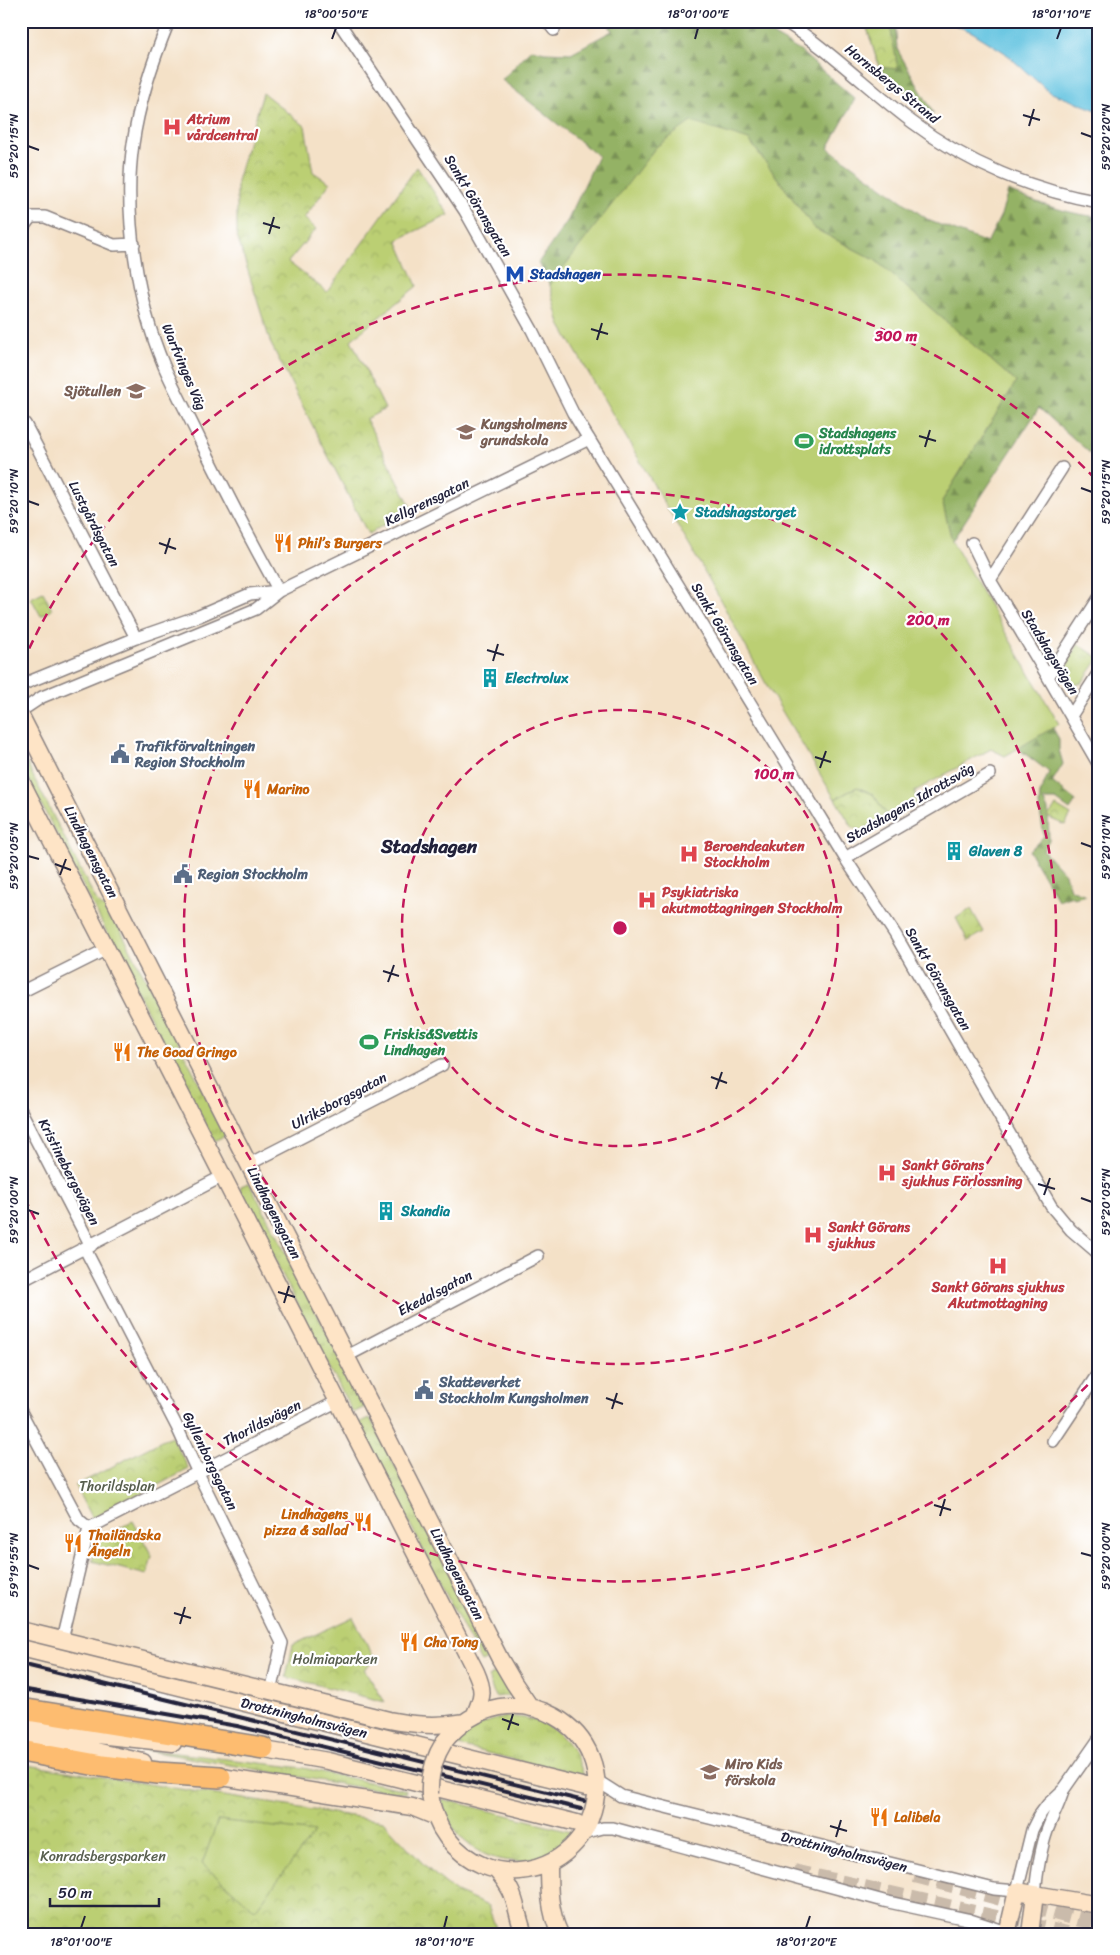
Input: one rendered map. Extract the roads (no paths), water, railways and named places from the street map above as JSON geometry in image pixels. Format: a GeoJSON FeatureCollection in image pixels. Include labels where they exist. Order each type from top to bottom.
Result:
{"type":"FeatureCollection","features":[{"type":"Feature","properties":{"kind":"highway"},"geometry":{"type":"LineString","coordinates":[[21,1709],[263,1748]]}},
{"type":"Feature","properties":{"kind":"highway"},"geometry":{"type":"LineString","coordinates":[[21,1751],[102,1766],[158,1773],[220,1777]]}},
{"type":"Feature","properties":{"kind":"main road","name":"Lindhagensgatan"},"geometry":{"type":"LineString","coordinates":[[21,716],[504,1666],[531,1708]]}},
{"type":"Feature","properties":{"kind":"main road","name":"Lindhagensgatan"},"geometry":{"type":"LineString","coordinates":[[21,781],[482,1684],[483,1695],[470,1718]]}},
{"type":"Feature","properties":{"kind":"main road"},"geometry":{"type":"LineString","coordinates":[[224,1176],[249,1164]]}},
{"type":"Feature","properties":{"kind":"main road","name":"Drottningholmsvägen"},"geometry":{"type":"LineString","coordinates":[[21,1630],[389,1720],[417,1725],[443,1726],[470,1718]]}},
{"type":"Feature","properties":{"kind":"main road","name":"Drottningholmsvägen"},"geometry":{"type":"LineString","coordinates":[[21,1648],[591,1784]]}},
{"type":"Feature","properties":{"kind":"main road"},"geometry":{"type":"LineString","coordinates":[[503,1706],[531,1708],[557,1718],[578,1736],[588,1752],[595,1802],[592,1813],[580,1828],[568,1850],[549,1863],[539,1867],[518,1871],[496,1870],[470,1860],[455,1848],[443,1833],[434,1816],[430,1794],[432,1770],[444,1742],[453,1731],[470,1718],[503,1706]]}},
{"type":"Feature","properties":{"kind":"main road"},"geometry":{"type":"LineString","coordinates":[[21,1727],[197,1745],[263,1748],[328,1761],[580,1828]]}},
{"type":"Feature","properties":{"kind":"main road"},"geometry":{"type":"LineString","coordinates":[[21,1734],[133,1760],[220,1777],[412,1806],[434,1816]]}},
{"type":"Feature","properties":{"kind":"main road"},"geometry":{"type":"LineString","coordinates":[[549,1863],[550,1905],[554,1922],[560,1934]]}},
{"type":"Feature","properties":{"kind":"main road"},"geometry":{"type":"LineString","coordinates":[[496,1870],[507,1882],[515,1897],[524,1934]]}},
{"type":"Feature","properties":{"kind":"main road"},"geometry":{"type":"LineString","coordinates":[[1009,1933],[1017,1891]]}},
{"type":"Feature","properties":{"kind":"main road","name":"Drottningholmsvägen"},"geometry":{"type":"LineString","coordinates":[[1017,1891],[1099,1905]]}},
{"type":"Feature","properties":{"kind":"main road"},"geometry":{"type":"LineString","coordinates":[[1030,1934],[1035,1894]]}},
{"type":"Feature","properties":{"kind":"street","name":"Warfvinges Väg"},"geometry":{"type":"LineString","coordinates":[[169,21],[151,72],[133,144],[131,198],[139,285],[145,310],[164,366],[279,592]]}},
{"type":"Feature","properties":{"kind":"street","name":"Sankt Göransgatan"},"geometry":{"type":"LineString","coordinates":[[338,21],[466,211],[532,330],[573,413],[845,858],[894,934],[1051,1206],[1072,1230],[1099,1254]]}},
{"type":"Feature","properties":{"kind":"street","name":"Hornsbergs Strand"},"geometry":{"type":"LineString","coordinates":[[784,21],[825,50],[889,104],[936,139],[985,165],[1037,186],[1073,197],[1099,202]]}},
{"type":"Feature","properties":{"kind":"street"},"geometry":{"type":"LineString","coordinates":[[21,230],[31,217],[45,217],[114,245],[134,244]]}},
{"type":"Feature","properties":{"kind":"street","name":"Lustgårdsgatan"},"geometry":{"type":"LineString","coordinates":[[25,424],[136,638]]}},
{"type":"Feature","properties":{"kind":"street","name":"Kellgrensgatan"},"geometry":{"type":"LineString","coordinates":[[21,711],[42,698],[256,609],[279,592],[589,439]]}},
{"type":"Feature","properties":{"kind":"street"},"geometry":{"type":"LineString","coordinates":[[990,580],[1062,468]]}},
{"type":"Feature","properties":{"kind":"street","name":"Stadshagsvägen"},"geometry":{"type":"LineString","coordinates":[[972,543],[990,580],[1099,765]]}},
{"type":"Feature","properties":{"kind":"street","name":"Kellgrensgatan"},"geometry":{"type":"LineString","coordinates":[[21,686],[136,638],[199,616],[250,594],[279,592]]}},
{"type":"Feature","properties":{"kind":"street"},"geometry":{"type":"LineString","coordinates":[[1048,677],[1099,598]]}},
{"type":"Feature","properties":{"kind":"street"},"geometry":{"type":"LineString","coordinates":[[1071,716],[1099,672]]}},
{"type":"Feature","properties":{"kind":"street","name":"Stadshagens Idrottsväg"},"geometry":{"type":"LineString","coordinates":[[845,858],[990,774]]}},
{"type":"Feature","properties":{"kind":"street"},"geometry":{"type":"LineString","coordinates":[[21,992],[107,949]]}},
{"type":"Feature","properties":{"kind":"street","name":"Ulriksborgsgatan"},"geometry":{"type":"LineString","coordinates":[[249,1164],[442,1065]]}},
{"type":"Feature","properties":{"kind":"street","name":"Kristinebergsvägen"},"geometry":{"type":"LineString","coordinates":[[21,1111],[88,1248]]}},
{"type":"Feature","properties":{"kind":"street","name":"Kristinebergsvägen"},"geometry":{"type":"LineString","coordinates":[[21,1281],[224,1176]]}},
{"type":"Feature","properties":{"kind":"street","name":"Gyllenborgsgatan"},"geometry":{"type":"LineString","coordinates":[[88,1248],[282,1643],[271,1692]]}},
{"type":"Feature","properties":{"kind":"street","name":"Ekedalsgatan"},"geometry":{"type":"LineString","coordinates":[[347,1356],[538,1256]]}},
{"type":"Feature","properties":{"kind":"street"},"geometry":{"type":"LineString","coordinates":[[1053,1441],[1099,1372]]}},
{"type":"Feature","properties":{"kind":"street","name":"Thorildsvägen"},"geometry":{"type":"LineString","coordinates":[[89,1528],[338,1401]]}},
{"type":"Feature","properties":{"kind":"street"},"geometry":{"type":"LineString","coordinates":[[21,1412],[78,1520],[89,1528],[62,1640]]}},
{"type":"Feature","properties":{"kind":"street"},"geometry":{"type":"LineString","coordinates":[[1017,1891],[1032,1830],[1048,1804],[1064,1789],[1099,1738]]}},
{"type":"Feature","properties":{"kind":"street","name":"Drottningholmsvägen"},"geometry":{"type":"LineString","coordinates":[[591,1784],[621,1796],[994,1889],[1017,1891]]}},
{"type":"Feature","properties":{"kind":"street"},"geometry":{"type":"LineString","coordinates":[[1035,1894],[1037,1871],[1046,1832],[1058,1809],[1064,1789]]}},
{"type":"Feature","properties":{"kind":"street"},"geometry":{"type":"LineString","coordinates":[[580,1828],[613,1828],[884,1901],[967,1919],[1009,1933]]}},
{"type":"Feature","properties":{"kind":"water"},"geometry":{"type":"Polygon","coordinates":[[[945,21],[1099,21],[1099,111],[1049,92],[1004,52],[972,32],[945,21]]]}},
{"type":"Feature","properties":{"kind":"tunnel"},"geometry":{"type":"LineString","coordinates":[[794,1872],[1067,1934]]}},
{"type":"Feature","properties":{"kind":"tunnel"},"geometry":{"type":"LineString","coordinates":[[915,1875],[1099,1924]]}},
{"type":"Feature","properties":{"kind":"railway"},"geometry":{"type":"LineString","coordinates":[[21,1664],[584,1801]]}},
{"type":"Feature","properties":{"kind":"railway"},"geometry":{"type":"LineString","coordinates":[[21,1689],[237,1726],[581,1809]]}},
{"type":"Feature","properties":{"kind":"place","name":"Atrium vårdcentral"},"geometry":{"type":"Point","coordinates":[172,127]}},
{"type":"Feature","properties":{"kind":"place","name":"Stadshagen"},"geometry":{"type":"Point","coordinates":[515,274]}},
{"type":"Feature","properties":{"kind":"place","name":"Sjötullen"},"geometry":{"type":"Point","coordinates":[136,391]}},
{"type":"Feature","properties":{"kind":"place","name":"Kungsholmens grundskola"},"geometry":{"type":"Point","coordinates":[466,432]}},
{"type":"Feature","properties":{"kind":"place","name":"Stadshagens idrottsplats"},"geometry":{"type":"Point","coordinates":[804,441]}},
{"type":"Feature","properties":{"kind":"place","name":"Stadshagstorget"},"geometry":{"type":"Point","coordinates":[680,512]}},
{"type":"Feature","properties":{"kind":"place","name":"Phil’s Burgers"},"geometry":{"type":"Point","coordinates":[283,543]}},
{"type":"Feature","properties":{"kind":"place","name":"Electrolux"},"geometry":{"type":"Point","coordinates":[490,678]}},
{"type":"Feature","properties":{"kind":"place","name":"Trafikförvaltningen Region Stockholm"},"geometry":{"type":"Point","coordinates":[120,754]}},
{"type":"Feature","properties":{"kind":"place","name":"Marino"},"geometry":{"type":"Point","coordinates":[252,789]}},
{"type":"Feature","properties":{"kind":"place","name":"Glaven 8"},"geometry":{"type":"Point","coordinates":[954,851]}},
{"type":"Feature","properties":{"kind":"place","name":"Beroendeakuten Stockholm"},"geometry":{"type":"Point","coordinates":[689,854]}},
{"type":"Feature","properties":{"kind":"place","name":"Region Stockholm"},"geometry":{"type":"Point","coordinates":[183,874]}},
{"type":"Feature","properties":{"kind":"place","name":"Psykiatriska akutmottagningen Stockholm"},"geometry":{"type":"Point","coordinates":[647,900]}},
{"type":"Feature","properties":{"kind":"place","name":"Friskis&Svettis Lindhagen"},"geometry":{"type":"Point","coordinates":[369,1042]}},
{"type":"Feature","properties":{"kind":"place","name":"The Good Gringo"},"geometry":{"type":"Point","coordinates":[122,1052]}},
{"type":"Feature","properties":{"kind":"place","name":"Sankt Görans sjukhus Förlossning"},"geometry":{"type":"Point","coordinates":[887,1173]}},
{"type":"Feature","properties":{"kind":"place","name":"Skandia"},"geometry":{"type":"Point","coordinates":[386,1211]}},
{"type":"Feature","properties":{"kind":"place","name":"Sankt Görans sjukhus"},"geometry":{"type":"Point","coordinates":[813,1235]}},
{"type":"Feature","properties":{"kind":"place","name":"Sankt Görans sjukhus Akutmottagning"},"geometry":{"type":"Point","coordinates":[998,1266]}},
{"type":"Feature","properties":{"kind":"place","name":"Skatteverket Stockholm Kungsholmen"},"geometry":{"type":"Point","coordinates":[424,1390]}},
{"type":"Feature","properties":{"kind":"place","name":"Lindhagens pizza & sallad"},"geometry":{"type":"Point","coordinates":[363,1522]}},
{"type":"Feature","properties":{"kind":"place","name":"Thailändska Ängeln"},"geometry":{"type":"Point","coordinates":[73,1543]}},
{"type":"Feature","properties":{"kind":"place","name":"Cha Tong"},"geometry":{"type":"Point","coordinates":[409,1642]}},
{"type":"Feature","properties":{"kind":"place","name":"Miro Kids förskola"},"geometry":{"type":"Point","coordinates":[710,1772]}},
{"type":"Feature","properties":{"kind":"place","name":"Lalibela"},"geometry":{"type":"Point","coordinates":[879,1817]}},
{"type":"Feature","properties":{"kind":"district","name":"Stadshagen"},"geometry":{"type":"Point","coordinates":[429,846]}},
{"type":"Feature","properties":{"kind":"park label","name":"Thorildsplan"},"geometry":{"type":"Point","coordinates":[117,1486]}},
{"type":"Feature","properties":{"kind":"park label","name":"Holmiaparken"},"geometry":{"type":"Point","coordinates":[335,1659]}},
{"type":"Feature","properties":{"kind":"park label","name":"Konradsbergsparken"},"geometry":{"type":"Point","coordinates":[103,1856]}}]}
